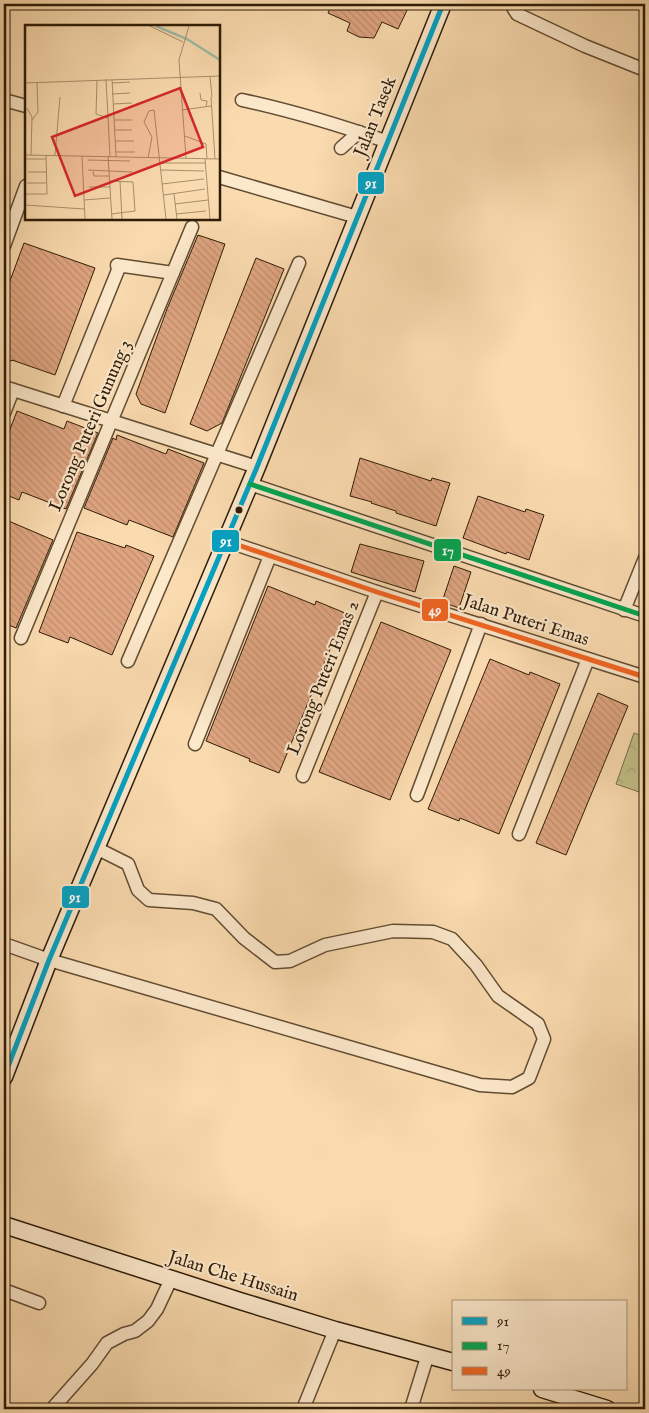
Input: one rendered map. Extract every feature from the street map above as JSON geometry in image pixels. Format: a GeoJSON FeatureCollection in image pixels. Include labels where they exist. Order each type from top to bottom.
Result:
{"type":"FeatureCollection","features":[{"type":"Feature","properties":{"kind":"main road","name":"Jalan Tasek"},"geometry":{"type":"LineString","coordinates":[[4,1077],[48,960],[250,484],[443,4]]}},
{"type":"Feature","properties":{"kind":"main road","name":"Jalan Che Hussain"},"geometry":{"type":"LineString","coordinates":[[4,1225],[334,1330],[452,1362]]}},
{"type":"Feature","properties":{"kind":"main road"},"geometry":{"type":"LineString","coordinates":[[545,1390],[607,1409]]}},
{"type":"Feature","properties":{"kind":"street"},"geometry":{"type":"LineString","coordinates":[[511,4],[517,14],[585,46],[645,70]]}},
{"type":"Feature","properties":{"kind":"street"},"geometry":{"type":"LineString","coordinates":[[4,100],[25,106]]}},
{"type":"Feature","properties":{"kind":"street"},"geometry":{"type":"LineString","coordinates":[[242,100],[286,109],[388,142]]}},
{"type":"Feature","properties":{"kind":"street"},"geometry":{"type":"LineString","coordinates":[[341,148],[359,132]]}},
{"type":"Feature","properties":{"kind":"street"},"geometry":{"type":"LineString","coordinates":[[220,177],[357,217]]}},
{"type":"Feature","properties":{"kind":"street"},"geometry":{"type":"LineString","coordinates":[[4,246],[25,189]]}},
{"type":"Feature","properties":{"kind":"street","name":"Lorong Puteri Gunung 3"},"geometry":{"type":"LineString","coordinates":[[21,638],[192,227]]}},
{"type":"Feature","properties":{"kind":"street"},"geometry":{"type":"LineString","coordinates":[[128,661],[299,263]]}},
{"type":"Feature","properties":{"kind":"street"},"geometry":{"type":"LineString","coordinates":[[63,406],[118,270],[117,265],[173,273]]}},
{"type":"Feature","properties":{"kind":"street"},"geometry":{"type":"LineString","coordinates":[[4,413],[9,388],[257,467]]}},
{"type":"Feature","properties":{"kind":"street"},"geometry":{"type":"LineString","coordinates":[[250,484],[645,616]]}},
{"type":"Feature","properties":{"kind":"street","name":"Jalan Puteri Emas"},"geometry":{"type":"LineString","coordinates":[[226,542],[645,677]]}},
{"type":"Feature","properties":{"kind":"street"},"geometry":{"type":"LineString","coordinates":[[195,744],[270,556]]}},
{"type":"Feature","properties":{"kind":"street"},"geometry":{"type":"LineString","coordinates":[[624,610],[645,558]]}},
{"type":"Feature","properties":{"kind":"street","name":"Lorong Puteri Emas 2"},"geometry":{"type":"LineString","coordinates":[[303,776],[377,592]]}},
{"type":"Feature","properties":{"kind":"street"},"geometry":{"type":"LineString","coordinates":[[417,796],[481,624]]}},
{"type":"Feature","properties":{"kind":"street"},"geometry":{"type":"LineString","coordinates":[[519,834],[588,659]]}},
{"type":"Feature","properties":{"kind":"street"},"geometry":{"type":"LineString","coordinates":[[4,944],[48,960],[480,1085],[512,1087],[529,1078],[544,1039],[538,1024],[498,996],[476,965],[452,939],[433,932],[393,931],[325,945],[290,961],[275,962],[244,938],[216,910],[193,903],[149,900],[138,890],[128,864],[96,848]]}},
{"type":"Feature","properties":{"kind":"street"},"geometry":{"type":"LineString","coordinates":[[52,1409],[92,1364],[107,1343],[135,1330],[148,1321],[157,1309],[171,1279]]}},
{"type":"Feature","properties":{"kind":"street"},"geometry":{"type":"LineString","coordinates":[[4,1290],[39,1303]]}},
{"type":"Feature","properties":{"kind":"street"},"geometry":{"type":"LineString","coordinates":[[303,1409],[334,1330]]}},
{"type":"Feature","properties":{"kind":"street"},"geometry":{"type":"LineString","coordinates":[[411,1409],[428,1354]]}},
{"type":"Feature","properties":{"kind":"green space"},"geometry":{"type":"Polygon","coordinates":[[[634,733],[645,737],[645,794],[616,784],[634,733]]]}},
{"type":"Feature","properties":{"kind":"building"},"geometry":{"type":"Polygon","coordinates":[[[332,4],[410,4],[398,29],[382,22],[374,38],[359,37],[347,31],[350,23],[328,13],[332,4]]]}},
{"type":"Feature","properties":{"kind":"building"},"geometry":{"type":"Polygon","coordinates":[[[198,235],[225,244],[165,413],[141,404],[136,394],[167,309],[198,235]]]}},
{"type":"Feature","properties":{"kind":"building"},"geometry":{"type":"Polygon","coordinates":[[[24,243],[95,268],[55,375],[4,358],[4,297],[24,243]]]}},
{"type":"Feature","properties":{"kind":"building"},"geometry":{"type":"Polygon","coordinates":[[[256,258],[284,269],[222,423],[207,431],[190,424],[256,258]]]}},
{"type":"Feature","properties":{"kind":"building"},"geometry":{"type":"Polygon","coordinates":[[[17,411],[64,429],[67,421],[98,433],[66,509],[22,492],[19,500],[4,494],[4,445],[17,411]]]}},
{"type":"Feature","properties":{"kind":"building"},"geometry":{"type":"Polygon","coordinates":[[[117,435],[166,454],[168,449],[204,463],[173,537],[129,520],[127,525],[84,508],[113,438],[116,440],[117,435]]]}},
{"type":"Feature","properties":{"kind":"building"},"geometry":{"type":"Polygon","coordinates":[[[360,458],[431,481],[432,478],[450,483],[436,526],[396,513],[396,511],[372,502],[350,496],[360,458]]]}},
{"type":"Feature","properties":{"kind":"building"},"geometry":{"type":"Polygon","coordinates":[[[478,496],[525,512],[526,509],[544,515],[529,560],[507,552],[506,554],[463,538],[478,496]]]}},
{"type":"Feature","properties":{"kind":"building"},"geometry":{"type":"Polygon","coordinates":[[[4,519],[53,540],[16,628],[4,623],[4,519]]]}},
{"type":"Feature","properties":{"kind":"building"},"geometry":{"type":"Polygon","coordinates":[[[77,532],[125,548],[126,545],[154,556],[112,655],[70,637],[68,643],[39,632],[77,532]]]}},
{"type":"Feature","properties":{"kind":"building"},"geometry":{"type":"Polygon","coordinates":[[[360,544],[424,561],[415,592],[351,572],[360,544]]]}},
{"type":"Feature","properties":{"kind":"building"},"geometry":{"type":"Polygon","coordinates":[[[454,566],[471,572],[459,608],[442,602],[454,566]]]}},
{"type":"Feature","properties":{"kind":"building"},"geometry":{"type":"Polygon","coordinates":[[[268,586],[315,605],[316,601],[345,613],[279,773],[206,741],[268,586]]]}},
{"type":"Feature","properties":{"kind":"building"},"geometry":{"type":"Polygon","coordinates":[[[381,622],[451,650],[390,800],[319,772],[381,622]]]}},
{"type":"Feature","properties":{"kind":"building"},"geometry":{"type":"Polygon","coordinates":[[[490,659],[529,675],[530,672],[560,684],[499,834],[460,818],[459,821],[428,809],[490,659]]]}},
{"type":"Feature","properties":{"kind":"building"},"geometry":{"type":"Polygon","coordinates":[[[598,693],[628,706],[566,855],[536,843],[598,693]]]}},
{"type":"Feature","properties":{"kind":"transit line","name":"91"},"geometry":{"type":"LineString","coordinates":[[4,1077],[49,960],[257,467],[443,4]]}},
{"type":"Feature","properties":{"kind":"transit line","name":"17"},"geometry":{"type":"LineString","coordinates":[[250,484],[645,616]]}},
{"type":"Feature","properties":{"kind":"transit line","name":"49"},"geometry":{"type":"LineString","coordinates":[[226,541],[377,592],[645,677]]}}]}
